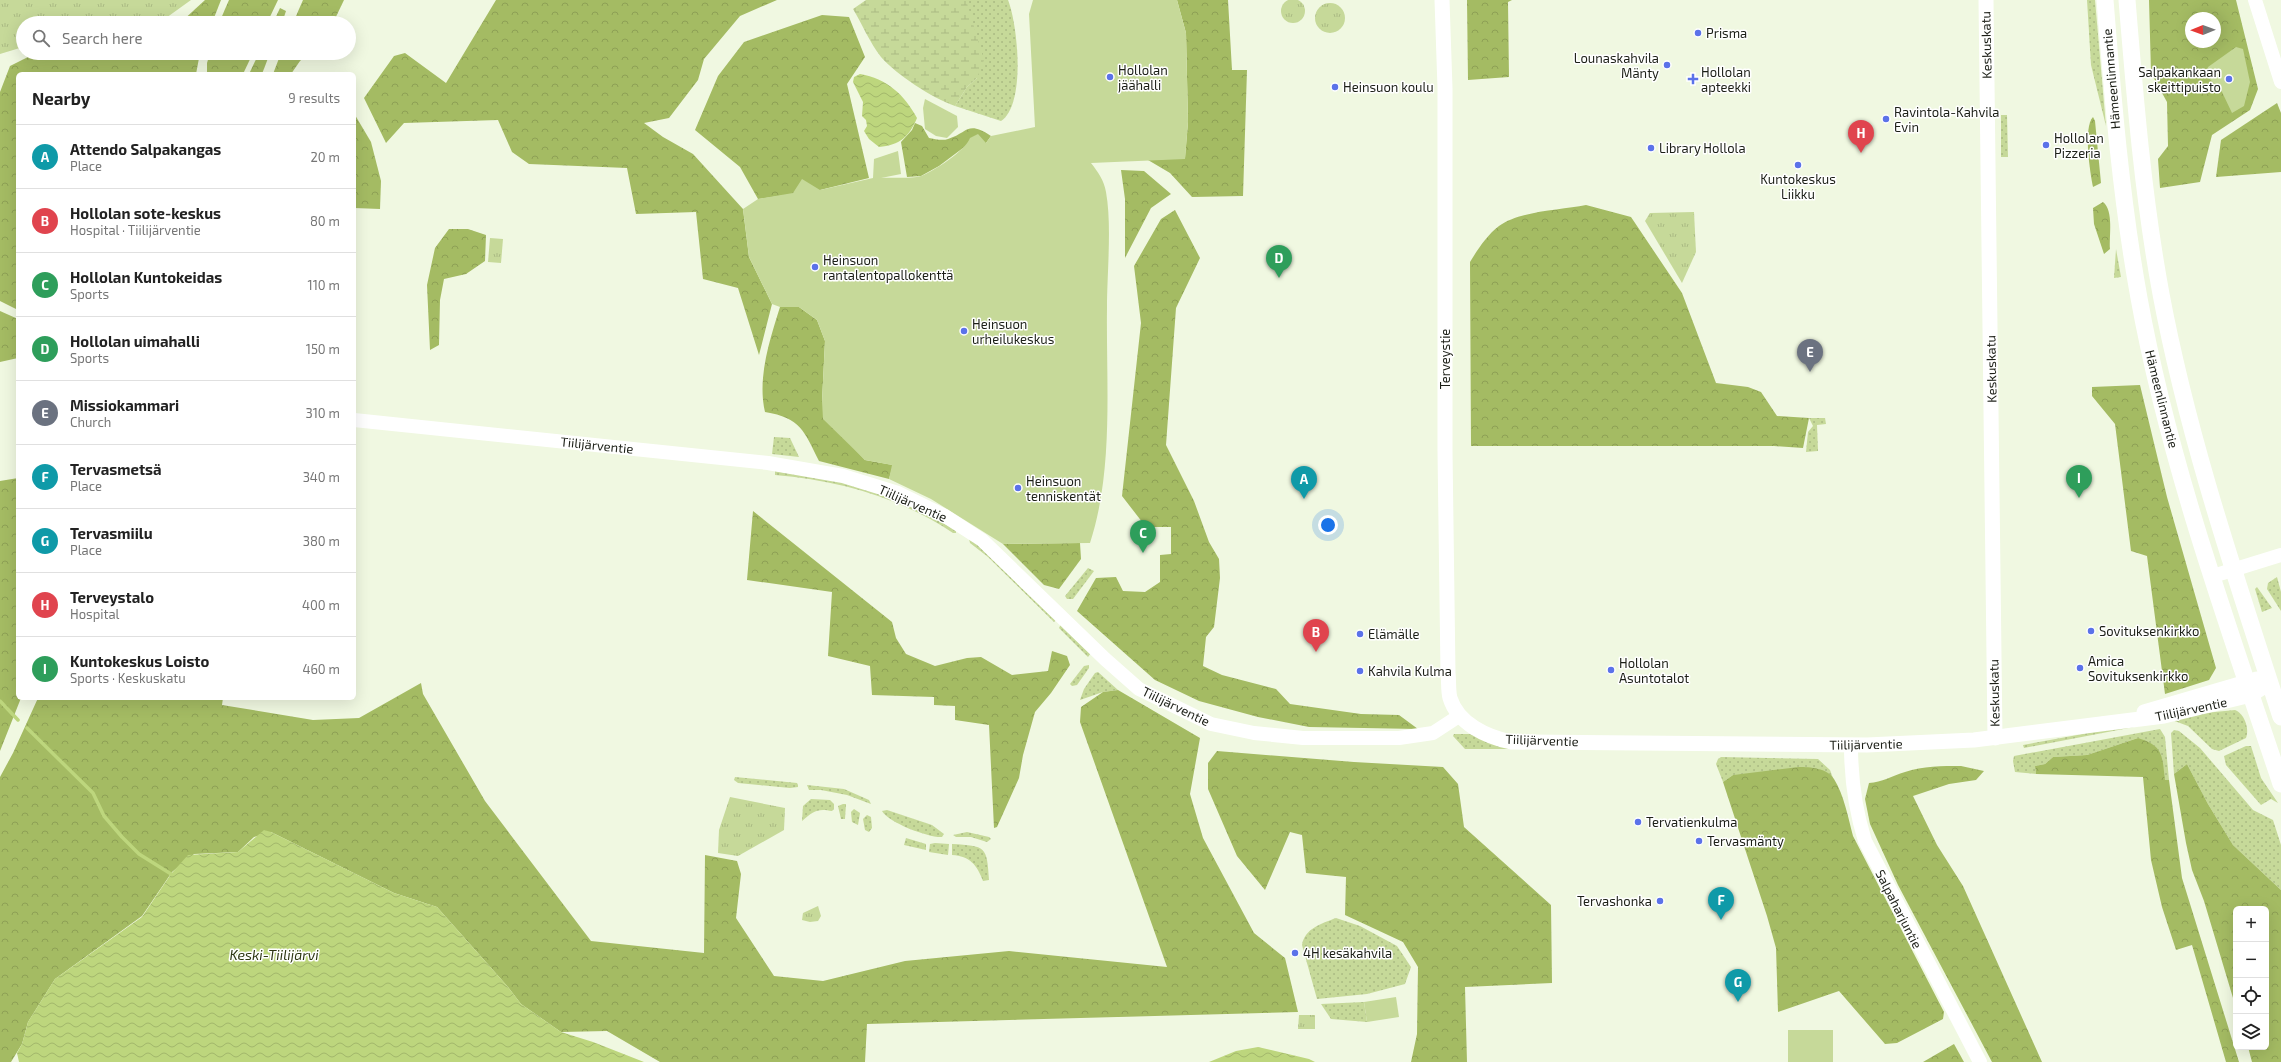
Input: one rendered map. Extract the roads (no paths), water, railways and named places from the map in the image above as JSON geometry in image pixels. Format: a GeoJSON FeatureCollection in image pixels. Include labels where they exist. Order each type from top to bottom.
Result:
{"type":"FeatureCollection","features":[{"type":"Feature","properties":{"kind":"main road","name":"Terveystie"},"geometry":{"type":"LineString","coordinates":[[1442,0],[1445,88],[1445,435],[1448,673],[1450,697],[1459,716]]}},
{"type":"Feature","properties":{"kind":"main road","name":"Keskuskatu"},"geometry":{"type":"LineString","coordinates":[[1986,0],[1995,738]]}},
{"type":"Feature","properties":{"kind":"main road","name":"Hämeenlinnantie"},"geometry":{"type":"LineString","coordinates":[[2105,0],[2115,131],[2125,214],[2139,299],[2160,396],[2213,576],[2248,688],[2281,784]]}},
{"type":"Feature","properties":{"kind":"main road","name":"Hämeenlinnantie"},"geometry":{"type":"LineString","coordinates":[[2127,0],[2137,130],[2161,294],[2180,383],[2198,450],[2234,570],[2268,681],[2281,717]]}},
{"type":"Feature","properties":{"kind":"main road","name":"Tiilijärventie"},"geometry":{"type":"LineString","coordinates":[[1459,716],[1478,731],[1511,742],[1851,745],[1995,738],[2109,723],[2248,688],[2261,679],[2268,681]]}},
{"type":"Feature","properties":{"kind":"street"},"geometry":{"type":"LineString","coordinates":[[2255,0],[2281,82]]}},
{"type":"Feature","properties":{"kind":"street","name":"Tiilijärventie"},"geometry":{"type":"LineString","coordinates":[[356,420],[768,463],[843,476],[898,493],[945,516],[982,540],[1105,659],[1139,689],[1211,724],[1254,733],[1303,738],[1399,738],[1433,733],[1459,716]]}},
{"type":"Feature","properties":{"kind":"street"},"geometry":{"type":"LineString","coordinates":[[2213,576],[2281,555]]}},
{"type":"Feature","properties":{"kind":"street","name":"Salpaharjuntie"},"geometry":{"type":"LineString","coordinates":[[1851,745],[1852,784],[1856,810],[1865,841],[1980,1062]]}},
{"type":"Feature","properties":{"kind":"water"},"geometry":{"type":"Polygon","coordinates":[[[860,74],[870,76],[894,89],[912,109],[917,118],[911,130],[903,139],[893,144],[879,147],[869,139],[864,131],[867,126],[866,120],[862,116],[863,102],[853,82],[854,77],[860,74]]]}},
{"type":"Feature","properties":{"kind":"water","name":"Keski-Tiilijärvi"},"geometry":{"type":"Polygon","coordinates":[[[264,830],[271,832],[394,893],[437,907],[508,987],[521,1004],[561,1032],[593,1042],[644,1062],[19,1062],[17,1053],[22,1044],[28,1022],[55,979],[142,917],[171,874],[188,855],[238,852],[264,830]]]}},
{"type":"Feature","properties":{"kind":"water"},"geometry":{"type":"Polygon","coordinates":[[[1258,1047],[1309,1059],[1315,1062],[1209,1062],[1236,1051],[1258,1047]]]}},
{"type":"Feature","properties":{"kind":"waterway"},"geometry":{"type":"LineString","coordinates":[[0,701],[18,720]]}},
{"type":"Feature","properties":{"kind":"waterway"},"geometry":{"type":"LineString","coordinates":[[27,728],[93,793],[104,816],[122,837],[139,854],[171,874]]}},
{"type":"Feature","properties":{"kind":"place","name":"Prisma"},"geometry":{"type":"Point","coordinates":[1698,33]}},
{"type":"Feature","properties":{"kind":"place","name":"Lounaskahvila Mänty"},"geometry":{"type":"Point","coordinates":[1667,65]}},
{"type":"Feature","properties":{"kind":"place","name":"Hollolan jäähalli"},"geometry":{"type":"Point","coordinates":[1110,77]}},
{"type":"Feature","properties":{"kind":"place","name":"Hollolan apteekki"},"geometry":{"type":"Point","coordinates":[1693,79]}},
{"type":"Feature","properties":{"kind":"place","name":"Salpakankaan skeittipuisto"},"geometry":{"type":"Point","coordinates":[2229,79]}},
{"type":"Feature","properties":{"kind":"place","name":"Heinsuon koulu"},"geometry":{"type":"Point","coordinates":[1335,87]}},
{"type":"Feature","properties":{"kind":"place","name":"Ravintola-Kahvila Evin"},"geometry":{"type":"Point","coordinates":[1886,119]}},
{"type":"Feature","properties":{"kind":"place","name":"Hollolan Pizzeria"},"geometry":{"type":"Point","coordinates":[2046,145]}},
{"type":"Feature","properties":{"kind":"place","name":"Library Hollola"},"geometry":{"type":"Point","coordinates":[1651,148]}},
{"type":"Feature","properties":{"kind":"place","name":"Terveystalo"},"geometry":{"type":"Point","coordinates":[1861,153]}},
{"type":"Feature","properties":{"kind":"place","name":"Kuntokeskus Liikku"},"geometry":{"type":"Point","coordinates":[1798,165]}},
{"type":"Feature","properties":{"kind":"place","name":"Heinsuon rantalentopallokenttä"},"geometry":{"type":"Point","coordinates":[815,267]}},
{"type":"Feature","properties":{"kind":"place","name":"Hollolan uimahalli"},"geometry":{"type":"Point","coordinates":[1279,278]}},
{"type":"Feature","properties":{"kind":"place","name":"Heinsuon urheilukeskus"},"geometry":{"type":"Point","coordinates":[964,331]}},
{"type":"Feature","properties":{"kind":"place","name":"Missiokammari"},"geometry":{"type":"Point","coordinates":[1810,372]}},
{"type":"Feature","properties":{"kind":"place","name":"Heinsuon tenniskentät"},"geometry":{"type":"Point","coordinates":[1018,488]}},
{"type":"Feature","properties":{"kind":"place","name":"Kuntokeskus Loisto"},"geometry":{"type":"Point","coordinates":[2079,498]}},
{"type":"Feature","properties":{"kind":"place","name":"Attendo Salpakangas"},"geometry":{"type":"Point","coordinates":[1304,499]}},
{"type":"Feature","properties":{"kind":"place","name":"Hollolan Kuntokeidas"},"geometry":{"type":"Point","coordinates":[1143,553]}},
{"type":"Feature","properties":{"kind":"place","name":"Sovituksenkirkko"},"geometry":{"type":"Point","coordinates":[2091,631]}},
{"type":"Feature","properties":{"kind":"place","name":"Elämälle"},"geometry":{"type":"Point","coordinates":[1360,634]}},
{"type":"Feature","properties":{"kind":"place","name":"Hollolan sote-keskus"},"geometry":{"type":"Point","coordinates":[1316,652]}},
{"type":"Feature","properties":{"kind":"place","name":"Amica Sovituksenkirkko"},"geometry":{"type":"Point","coordinates":[2080,668]}},
{"type":"Feature","properties":{"kind":"place","name":"Hollolan Asuntotalot"},"geometry":{"type":"Point","coordinates":[1611,670]}},
{"type":"Feature","properties":{"kind":"place","name":"Kahvila Kulma"},"geometry":{"type":"Point","coordinates":[1360,671]}},
{"type":"Feature","properties":{"kind":"place","name":"Tervatienkulma"},"geometry":{"type":"Point","coordinates":[1638,822]}},
{"type":"Feature","properties":{"kind":"place","name":"Tervasmänty"},"geometry":{"type":"Point","coordinates":[1699,841]}},
{"type":"Feature","properties":{"kind":"place","name":"Tervashonka"},"geometry":{"type":"Point","coordinates":[1660,901]}},
{"type":"Feature","properties":{"kind":"place","name":"Tervasmetsä"},"geometry":{"type":"Point","coordinates":[1721,920]}},
{"type":"Feature","properties":{"kind":"place","name":"4H kesäkahvila"},"geometry":{"type":"Point","coordinates":[1295,953]}},
{"type":"Feature","properties":{"kind":"place","name":"Tervasmiilu"},"geometry":{"type":"Point","coordinates":[1738,1002]}}]}
